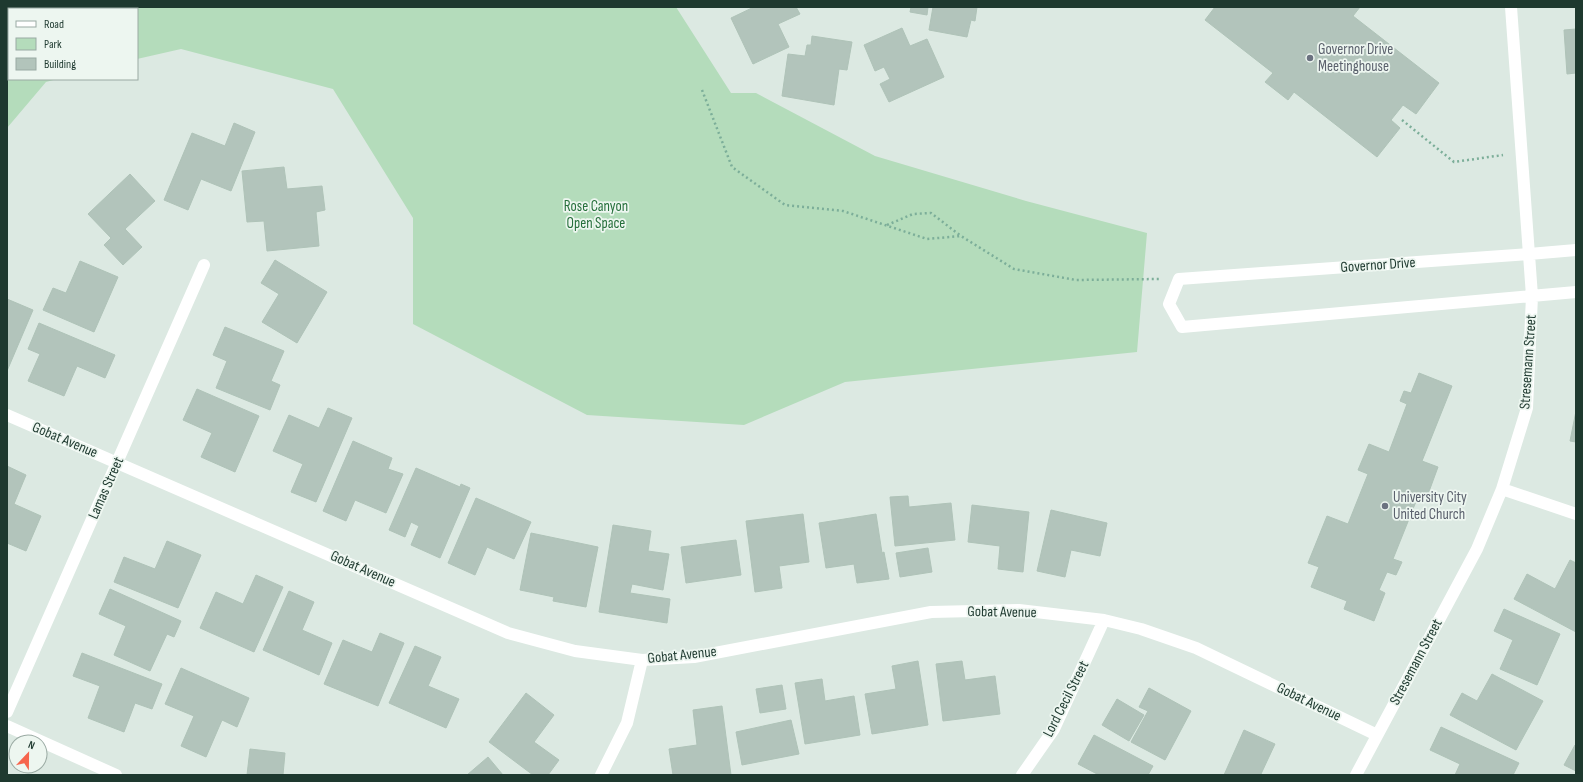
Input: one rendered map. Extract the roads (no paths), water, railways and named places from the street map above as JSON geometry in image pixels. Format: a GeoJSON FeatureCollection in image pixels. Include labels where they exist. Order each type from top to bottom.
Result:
{"type":"FeatureCollection","features":[{"type":"Feature","properties":{"kind":"street","name":"Stresemann Street"},"geometry":{"type":"LineString","coordinates":[[1356,775],[1477,549],[1502,488],[1527,408],[1532,296],[1511,7]]}},
{"type":"Feature","properties":{"kind":"street","name":"Governor Drive"},"geometry":{"type":"LineString","coordinates":[[1532,296],[1182,327],[1169,304],[1179,279],[1576,250]]}},
{"type":"Feature","properties":{"kind":"street","name":"Lamas Street"},"geometry":{"type":"LineString","coordinates":[[7,712],[204,265]]}},
{"type":"Feature","properties":{"kind":"street"},"geometry":{"type":"LineString","coordinates":[[1532,296],[1576,292]]}},
{"type":"Feature","properties":{"kind":"street","name":"Gobat Avenue"},"geometry":{"type":"LineString","coordinates":[[7,415],[508,633],[575,651],[642,660],[694,657],[931,612],[1019,610],[1104,620],[1141,629],[1196,648],[1377,735]]}},
{"type":"Feature","properties":{"kind":"street"},"geometry":{"type":"LineString","coordinates":[[1502,488],[1576,514]]}},
{"type":"Feature","properties":{"kind":"street","name":"Lord Cecil Street"},"geometry":{"type":"LineString","coordinates":[[1022,775],[1054,729],[1104,620]]}},
{"type":"Feature","properties":{"kind":"street"},"geometry":{"type":"LineString","coordinates":[[601,775],[627,723],[642,660]]}},
{"type":"Feature","properties":{"kind":"street"},"geometry":{"type":"LineString","coordinates":[[7,726],[116,775]]}},
{"type":"Feature","properties":{"kind":"place","name":"Governor Drive Meetinghouse"},"geometry":{"type":"Point","coordinates":[1310,58]}},
{"type":"Feature","properties":{"kind":"place","name":"University City United Church"},"geometry":{"type":"Point","coordinates":[1385,506]}},
{"type":"Feature","properties":{"kind":"park label","name":"Rose Canyon Open Space"},"geometry":{"type":"Point","coordinates":[596,214]}}]}
